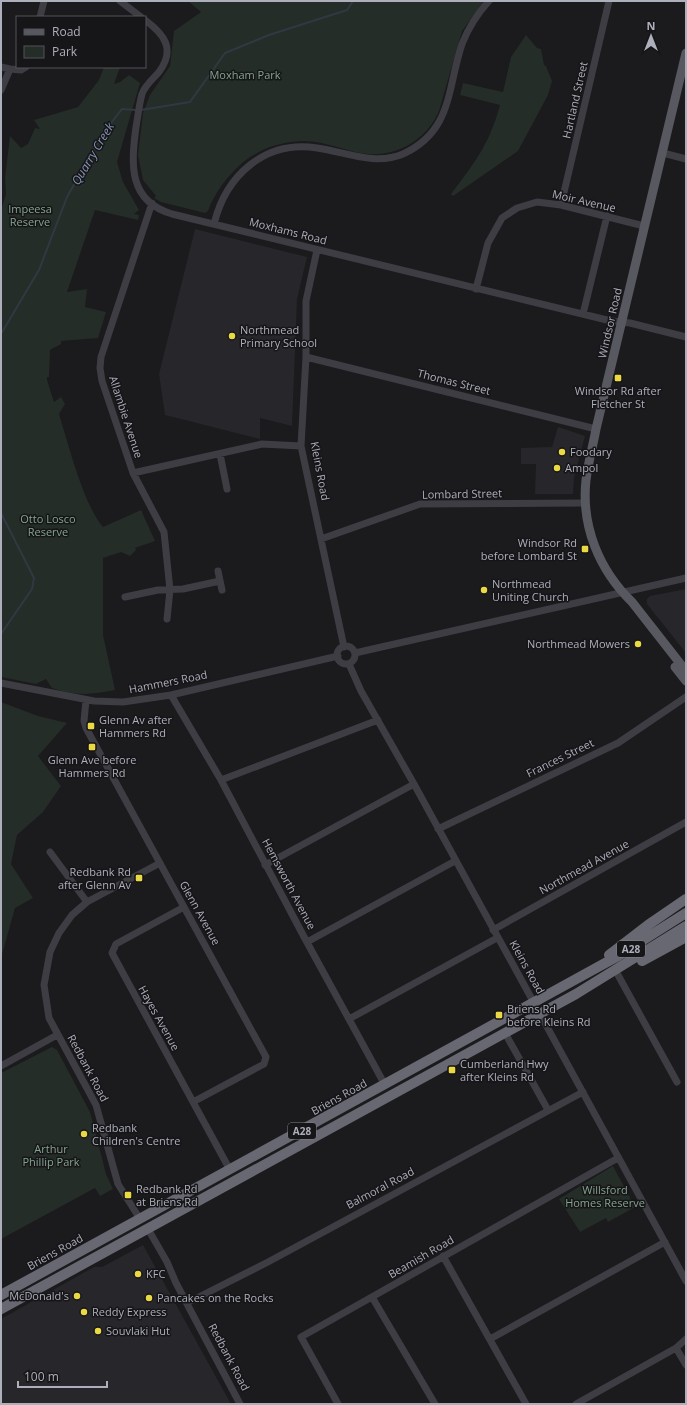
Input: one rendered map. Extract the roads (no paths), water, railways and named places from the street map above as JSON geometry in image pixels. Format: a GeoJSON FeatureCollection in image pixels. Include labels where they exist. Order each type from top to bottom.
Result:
{"type":"FeatureCollection","features":[{"type":"Feature","properties":{"kind":"highway"},"geometry":{"type":"LineString","coordinates":[[573,981],[648,924],[686,899]]}},
{"type":"Feature","properties":{"kind":"highway","name":"Briens Road"},"geometry":{"type":"LineString","coordinates":[[1,1295],[534,1003],[618,956],[686,913]]}},
{"type":"Feature","properties":{"kind":"highway","name":"A28"},"geometry":{"type":"LineString","coordinates":[[1,1309],[576,994],[686,926]]}},
{"type":"Feature","properties":{"kind":"highway"},"geometry":{"type":"LineString","coordinates":[[576,994],[618,975],[686,937]]}},
{"type":"Feature","properties":{"kind":"highway","name":"Kleins Road"},"geometry":{"type":"LineString","coordinates":[[534,1003],[540,1014]]}},
{"type":"Feature","properties":{"kind":"highway","name":"Redbank Road"},"geometry":{"type":"LineString","coordinates":[[140,1220],[148,1229]]}},
{"type":"Feature","properties":{"kind":"main road","name":"Windsor Road"},"geometry":{"type":"LineString","coordinates":[[686,53],[587,469],[585,503],[591,537],[599,558],[622,592],[632,602],[686,671]]}},
{"type":"Feature","properties":{"kind":"main road","name":"Windsor Road"},"geometry":{"type":"LineString","coordinates":[[622,592],[627,604],[686,681]]}},
{"type":"Feature","properties":{"kind":"street"},"geometry":{"type":"LineString","coordinates":[[40,16],[44,1]]}},
{"type":"Feature","properties":{"kind":"street"},"geometry":{"type":"LineString","coordinates":[[120,1],[140,16]]}},
{"type":"Feature","properties":{"kind":"street"},"geometry":{"type":"LineString","coordinates":[[214,224],[219,205],[236,177],[253,162],[273,152],[288,148],[306,147],[365,158],[381,159],[403,154],[422,142],[435,130],[444,115],[463,43],[473,24],[490,1]]}},
{"type":"Feature","properties":{"kind":"street","name":"Hartland Street"},"geometry":{"type":"LineString","coordinates":[[561,205],[610,1]]}},
{"type":"Feature","properties":{"kind":"street","name":"Moxhams Road"},"geometry":{"type":"LineString","coordinates":[[146,21],[164,36],[166,43],[166,52],[161,68],[145,87],[141,98],[132,154],[134,176],[140,191],[152,203],[168,212],[317,250],[476,289],[686,337]]}},
{"type":"Feature","properties":{"kind":"street"},"geometry":{"type":"LineString","coordinates":[[1,67],[20,70],[24,68]]}},
{"type":"Feature","properties":{"kind":"street"},"geometry":{"type":"LineString","coordinates":[[1,90],[10,69]]}},
{"type":"Feature","properties":{"kind":"street"},"geometry":{"type":"LineString","coordinates":[[663,153],[686,159]]}},
{"type":"Feature","properties":{"kind":"street","name":"Moir Avenue"},"geometry":{"type":"LineString","coordinates":[[476,289],[488,243],[502,218],[518,208],[536,202],[561,205],[644,226]]}},
{"type":"Feature","properties":{"kind":"street","name":"Allambie Avenue"},"geometry":{"type":"LineString","coordinates":[[152,203],[103,350],[100,368],[102,381],[133,473],[164,532],[170,590],[167,619]]}},
{"type":"Feature","properties":{"kind":"street"},"geometry":{"type":"LineString","coordinates":[[583,314],[607,216]]}},
{"type":"Feature","properties":{"kind":"street","name":"Kleins Road"},"geometry":{"type":"LineString","coordinates":[[317,250],[306,301],[306,357],[301,446],[344,647]]}},
{"type":"Feature","properties":{"kind":"street","name":"Thomas Street"},"geometry":{"type":"LineString","coordinates":[[306,357],[596,429]]}},
{"type":"Feature","properties":{"kind":"street"},"geometry":{"type":"LineString","coordinates":[[133,473],[262,444],[301,446]]}},
{"type":"Feature","properties":{"kind":"street"},"geometry":{"type":"LineString","coordinates":[[220,454],[227,489]]}},
{"type":"Feature","properties":{"kind":"street","name":"Lombard Street"},"geometry":{"type":"LineString","coordinates":[[321,539],[420,504],[585,503]]}},
{"type":"Feature","properties":{"kind":"street"},"geometry":{"type":"LineString","coordinates":[[218,571],[222,590]]}},
{"type":"Feature","properties":{"kind":"street"},"geometry":{"type":"LineString","coordinates":[[355,653],[686,578]]}},
{"type":"Feature","properties":{"kind":"street"},"geometry":{"type":"LineString","coordinates":[[125,597],[158,590],[183,589],[220,581]]}},
{"type":"Feature","properties":{"kind":"street"},"geometry":{"type":"LineString","coordinates":[[344,647],[349,647],[355,653],[354,659],[349,664],[341,662],[338,656],[338,651],[344,647]]}},
{"type":"Feature","properties":{"kind":"street","name":"Hammers Road"},"geometry":{"type":"LineString","coordinates":[[1,683],[86,700],[123,702],[171,695],[338,656]]}},
{"type":"Feature","properties":{"kind":"street","name":"Kleins Road"},"geometry":{"type":"LineString","coordinates":[[349,664],[360,691],[414,784],[497,938],[534,1003]]}},
{"type":"Feature","properties":{"kind":"street","name":"Hemsworth Avenue"},"geometry":{"type":"LineString","coordinates":[[171,695],[221,780],[265,865],[385,1085]]}},
{"type":"Feature","properties":{"kind":"street","name":"Frances Street"},"geometry":{"type":"LineString","coordinates":[[438,829],[618,743],[686,697]]}},
{"type":"Feature","properties":{"kind":"street","name":"Glenn Avenue"},"geometry":{"type":"LineString","coordinates":[[86,700],[84,721],[86,728],[265,1054],[267,1061],[193,1102]]}},
{"type":"Feature","properties":{"kind":"street"},"geometry":{"type":"LineString","coordinates":[[221,780],[378,720]]}},
{"type":"Feature","properties":{"kind":"street"},"geometry":{"type":"LineString","coordinates":[[265,865],[414,784]]}},
{"type":"Feature","properties":{"kind":"street","name":"Northmead Avenue"},"geometry":{"type":"LineString","coordinates":[[493,930],[686,822]]}},
{"type":"Feature","properties":{"kind":"street"},"geometry":{"type":"LineString","coordinates":[[50,852],[87,902]]}},
{"type":"Feature","properties":{"kind":"street"},"geometry":{"type":"LineString","coordinates":[[307,942],[455,861]]}},
{"type":"Feature","properties":{"kind":"street","name":"Redbank Road"},"geometry":{"type":"LineString","coordinates":[[140,1220],[118,1184],[96,1105],[57,1035],[50,1018],[44,985],[47,963],[53,946],[63,927],[72,915],[87,902],[160,863]]}},
{"type":"Feature","properties":{"kind":"street","name":"Hayes Avenue"},"geometry":{"type":"LineString","coordinates":[[184,907],[116,944],[112,953],[230,1170]]}},
{"type":"Feature","properties":{"kind":"street"},"geometry":{"type":"LineString","coordinates":[[349,1019],[497,938]]}},
{"type":"Feature","properties":{"kind":"street"},"geometry":{"type":"LineString","coordinates":[[618,975],[677,1082]]}},
{"type":"Feature","properties":{"kind":"street","name":"Kleins Road"},"geometry":{"type":"LineString","coordinates":[[540,1014],[686,1280]]}},
{"type":"Feature","properties":{"kind":"street"},"geometry":{"type":"LineString","coordinates":[[505,1033],[548,1110]]}},
{"type":"Feature","properties":{"kind":"street"},"geometry":{"type":"LineString","coordinates":[[1,1066],[57,1035]]}},
{"type":"Feature","properties":{"kind":"street","name":"Balmoral Road"},"geometry":{"type":"LineString","coordinates":[[187,1303],[275,1258],[583,1092]]}},
{"type":"Feature","properties":{"kind":"street","name":"Beamish Road"},"geometry":{"type":"LineString","coordinates":[[338,1404],[301,1337],[618,1158]]}},
{"type":"Feature","properties":{"kind":"street","name":"Redbank Road"},"geometry":{"type":"LineString","coordinates":[[148,1229],[240,1404]]}},
{"type":"Feature","properties":{"kind":"street"},"geometry":{"type":"LineString","coordinates":[[490,1339],[665,1242]]}},
{"type":"Feature","properties":{"kind":"street"},"geometry":{"type":"LineString","coordinates":[[443,1256],[526,1404]]}},
{"type":"Feature","properties":{"kind":"street"},"geometry":{"type":"LineString","coordinates":[[372,1297],[435,1404]]}},
{"type":"Feature","properties":{"kind":"street"},"geometry":{"type":"LineString","coordinates":[[576,1404],[676,1348],[686,1338]]}},
{"type":"Feature","properties":{"kind":"street"},"geometry":{"type":"LineString","coordinates":[[676,1348],[686,1365]]}},
{"type":"Feature","properties":{"kind":"waterway","name":"Quarry Creek"},"geometry":{"type":"LineString","coordinates":[[141,110],[190,102],[225,53],[269,35],[347,10],[353,1]]}},
{"type":"Feature","properties":{"kind":"waterway","name":"Quarry Creek"},"geometry":{"type":"LineString","coordinates":[[1,334],[39,270],[67,197],[103,133],[122,109],[136,110]]}},
{"type":"Feature","properties":{"kind":"waterway"},"geometry":{"type":"LineString","coordinates":[[1,513],[34,578],[32,589],[1,634]]}},
{"type":"Feature","properties":{"kind":"place","name":"Northmead Primary School"},"geometry":{"type":"Point","coordinates":[232,336]}},
{"type":"Feature","properties":{"kind":"place","name":"Windsor Rd after Fletcher St"},"geometry":{"type":"Point","coordinates":[618,378]}},
{"type":"Feature","properties":{"kind":"place","name":"Foodary"},"geometry":{"type":"Point","coordinates":[562,452]}},
{"type":"Feature","properties":{"kind":"place","name":"Ampol"},"geometry":{"type":"Point","coordinates":[557,468]}},
{"type":"Feature","properties":{"kind":"place","name":"Windsor Rd before Lombard St"},"geometry":{"type":"Point","coordinates":[585,549]}},
{"type":"Feature","properties":{"kind":"place","name":"Northmead Uniting Church"},"geometry":{"type":"Point","coordinates":[484,590]}},
{"type":"Feature","properties":{"kind":"place","name":"Northmead Mowers"},"geometry":{"type":"Point","coordinates":[638,644]}},
{"type":"Feature","properties":{"kind":"place","name":"Glenn Av after Hammers Rd"},"geometry":{"type":"Point","coordinates":[91,726]}},
{"type":"Feature","properties":{"kind":"place","name":"Glenn Ave before Hammers Rd"},"geometry":{"type":"Point","coordinates":[92,747]}},
{"type":"Feature","properties":{"kind":"place","name":"Redbank Rd after Glenn Av"},"geometry":{"type":"Point","coordinates":[139,878]}},
{"type":"Feature","properties":{"kind":"place","name":"Briens Rd before Kleins Rd"},"geometry":{"type":"Point","coordinates":[499,1015]}},
{"type":"Feature","properties":{"kind":"place","name":"Cumberland Hwy after Kleins Rd"},"geometry":{"type":"Point","coordinates":[452,1070]}},
{"type":"Feature","properties":{"kind":"place","name":"Redbank Children's Centre"},"geometry":{"type":"Point","coordinates":[84,1134]}},
{"type":"Feature","properties":{"kind":"place","name":"Redbank Rd at Briens Rd"},"geometry":{"type":"Point","coordinates":[128,1195]}},
{"type":"Feature","properties":{"kind":"place","name":"KFC"},"geometry":{"type":"Point","coordinates":[138,1274]}},
{"type":"Feature","properties":{"kind":"place","name":"McDonald's"},"geometry":{"type":"Point","coordinates":[77,1296]}},
{"type":"Feature","properties":{"kind":"place","name":"Pancakes on the Rocks"},"geometry":{"type":"Point","coordinates":[149,1298]}},
{"type":"Feature","properties":{"kind":"place","name":"Reddy Express"},"geometry":{"type":"Point","coordinates":[84,1312]}},
{"type":"Feature","properties":{"kind":"place","name":"Souvlaki Hut"},"geometry":{"type":"Point","coordinates":[98,1331]}},
{"type":"Feature","properties":{"kind":"park label","name":"Moxham Park"},"geometry":{"type":"Point","coordinates":[245,75]}},
{"type":"Feature","properties":{"kind":"park label","name":"Impeesa Reserve"},"geometry":{"type":"Point","coordinates":[30,215]}},
{"type":"Feature","properties":{"kind":"park label","name":"Otto Losco Reserve"},"geometry":{"type":"Point","coordinates":[48,525]}},
{"type":"Feature","properties":{"kind":"park label","name":"Arthur Phillip Park"},"geometry":{"type":"Point","coordinates":[51,1155]}},
{"type":"Feature","properties":{"kind":"park label","name":"Willsford Homes Reserve"},"geometry":{"type":"Point","coordinates":[605,1196]}}]}
